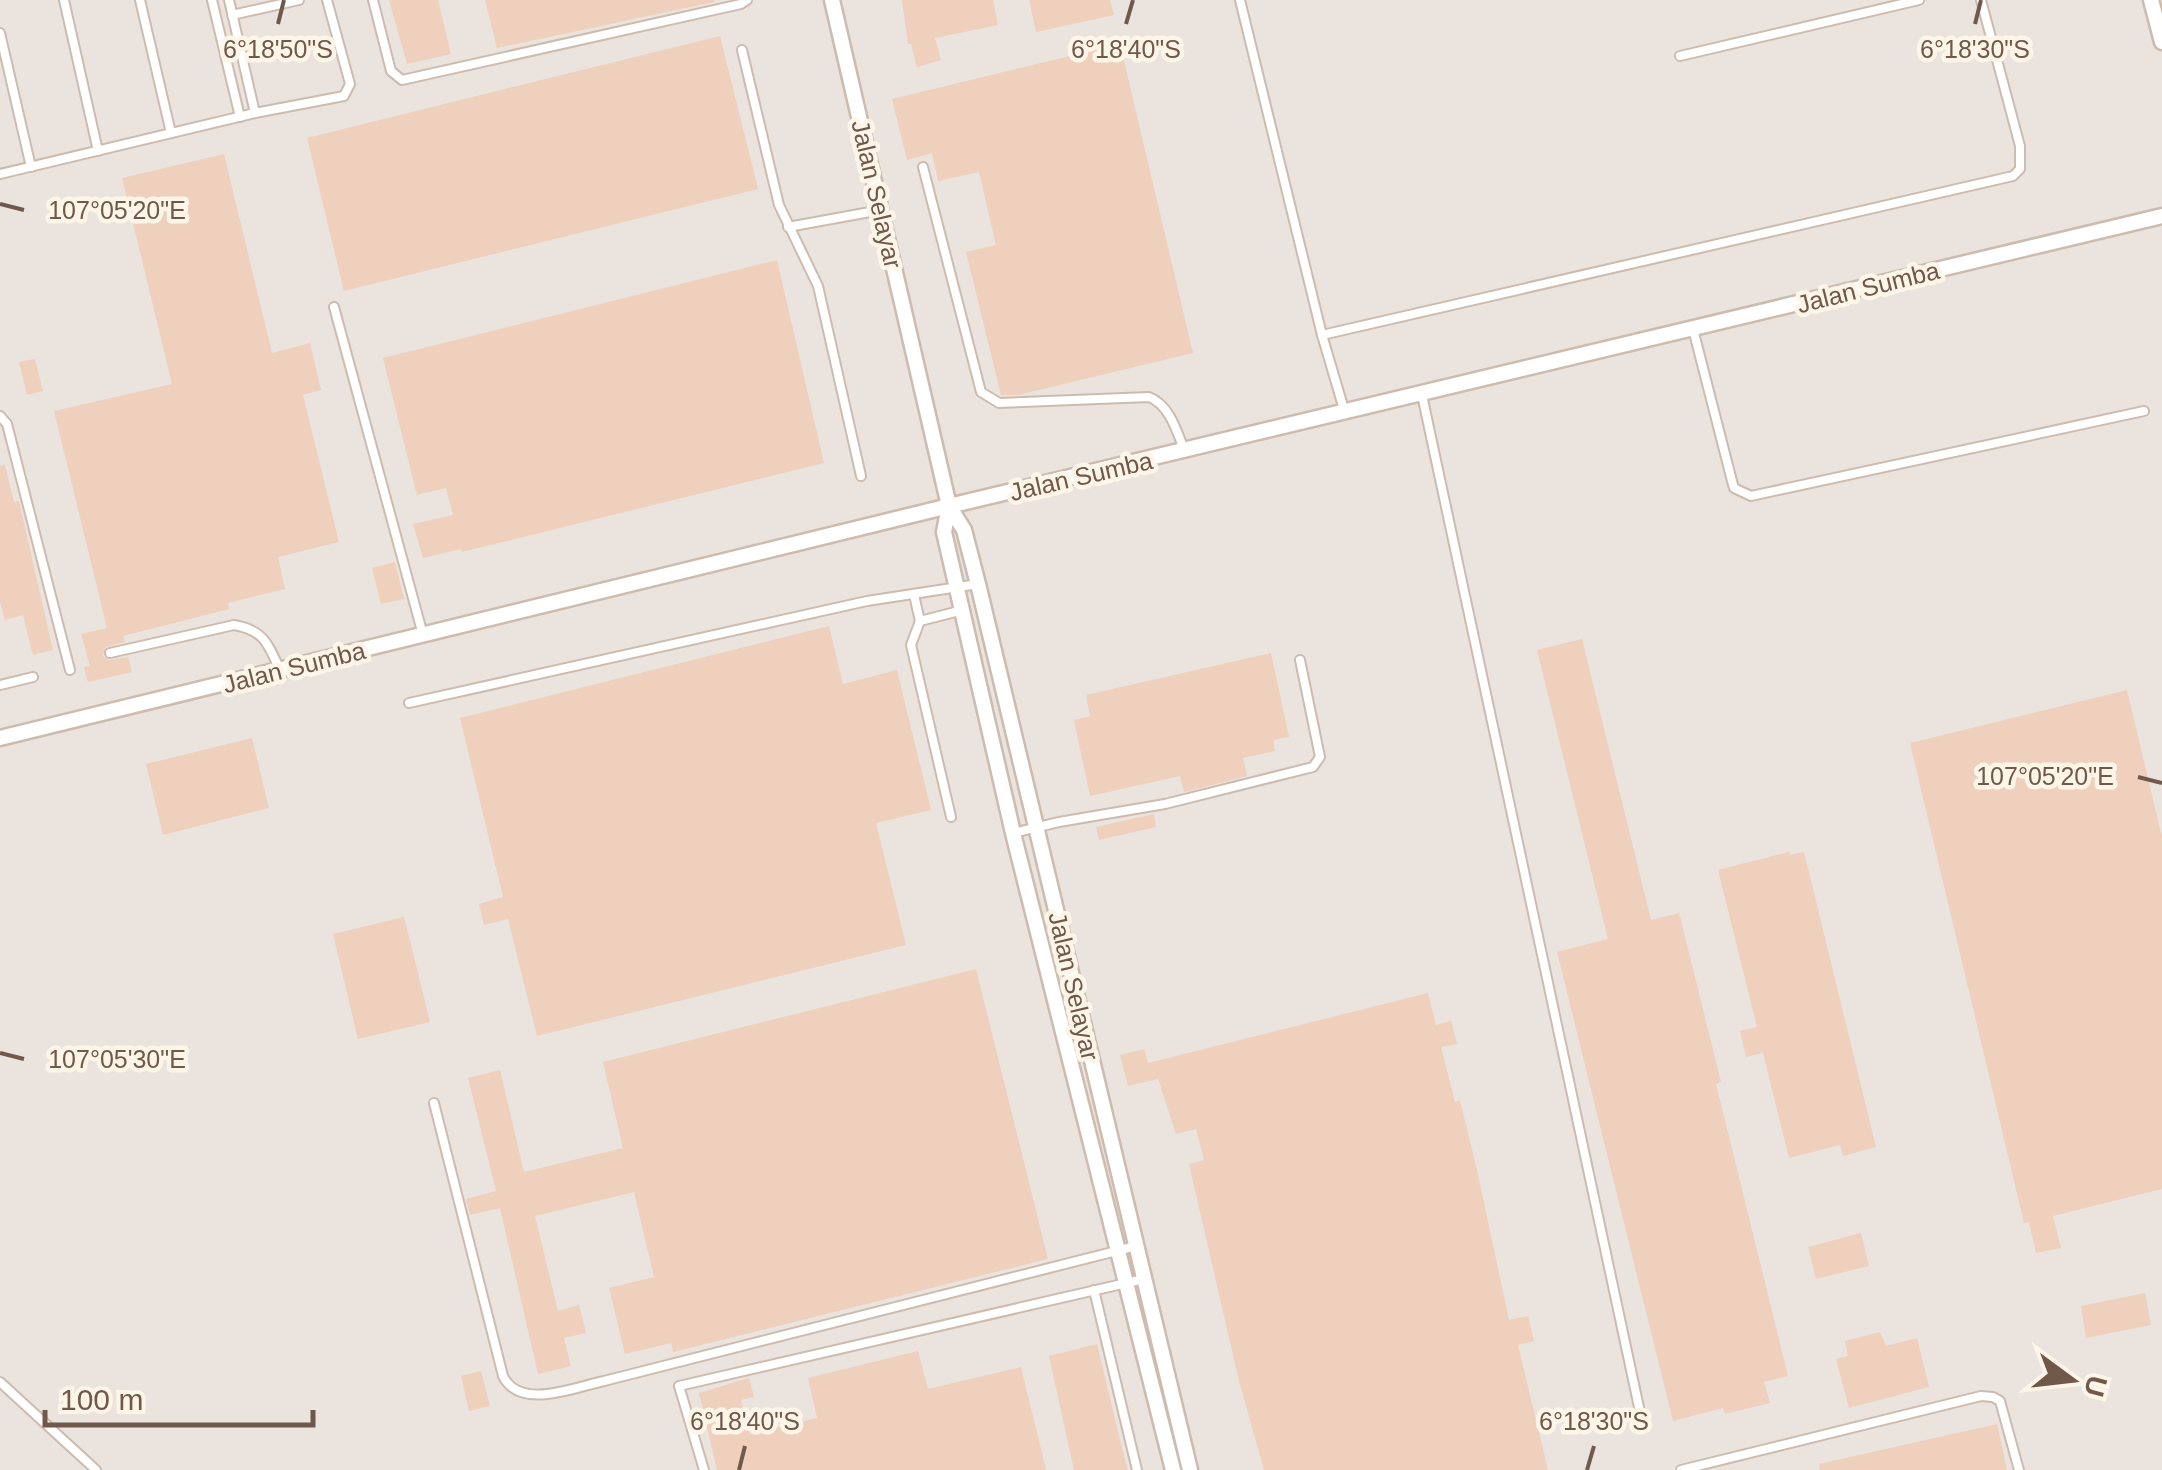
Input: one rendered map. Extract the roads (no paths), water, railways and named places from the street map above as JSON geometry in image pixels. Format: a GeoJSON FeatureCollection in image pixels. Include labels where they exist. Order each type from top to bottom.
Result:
{"type":"FeatureCollection","features":[{"type":"Feature","properties":{"kind":"street","name":"Jalan Selayar"},"geometry":{"type":"LineString","coordinates":[[832,0],[949,506],[964,530],[978,584],[1190,1470]]}},
{"type":"Feature","properties":{"kind":"street"},"geometry":{"type":"LineString","coordinates":[[2152,0],[2162,42]]}},
{"type":"Feature","properties":{"kind":"street","name":"Jalan Sumba"},"geometry":{"type":"LineString","coordinates":[[0,738],[2162,216]]}},
{"type":"Feature","properties":{"kind":"street","name":"Jalan Selayar"},"geometry":{"type":"LineString","coordinates":[[949,506],[944,532],[1014,833],[1173,1470]]}},
{"type":"Feature","properties":{"kind":"street"},"geometry":{"type":"LineString","coordinates":[[1045,955],[1065,951]]}},
{"type":"Feature","properties":{"kind":"street"},"geometry":{"type":"LineString","coordinates":[[1085,1113],[1103,1110]]}},
{"type":"Feature","properties":{"kind":"street"},"geometry":{"type":"LineString","coordinates":[[1148,1365],[1164,1361]]}},
{"type":"Feature","properties":{"kind":"lane"},"geometry":{"type":"LineString","coordinates":[[64,0],[98,151]]}},
{"type":"Feature","properties":{"kind":"lane"},"geometry":{"type":"LineString","coordinates":[[140,0],[171,134]]}},
{"type":"Feature","properties":{"kind":"lane"},"geometry":{"type":"LineString","coordinates":[[212,0],[240,118]]}},
{"type":"Feature","properties":{"kind":"lane"},"geometry":{"type":"LineString","coordinates":[[229,0],[254,113]]}},
{"type":"Feature","properties":{"kind":"lane"},"geometry":{"type":"LineString","coordinates":[[232,16],[299,0]]}},
{"type":"Feature","properties":{"kind":"lane"},"geometry":{"type":"LineString","coordinates":[[0,174],[254,113],[344,96],[350,84],[327,0]]}},
{"type":"Feature","properties":{"kind":"lane"},"geometry":{"type":"LineString","coordinates":[[373,0],[392,71],[402,80],[722,9],[747,0]]}},
{"type":"Feature","properties":{"kind":"lane"},"geometry":{"type":"LineString","coordinates":[[1240,0],[1345,413]]}},
{"type":"Feature","properties":{"kind":"lane"},"geometry":{"type":"LineString","coordinates":[[1680,56],[1919,0]]}},
{"type":"Feature","properties":{"kind":"lane"},"geometry":{"type":"LineString","coordinates":[[1322,334],[2012,176],[2020,169],[2020,146],[1981,0]]}},
{"type":"Feature","properties":{"kind":"lane"},"geometry":{"type":"LineString","coordinates":[[0,33],[31,166]]}},
{"type":"Feature","properties":{"kind":"lane"},"geometry":{"type":"LineString","coordinates":[[742,50],[779,205],[818,286],[862,476]]}},
{"type":"Feature","properties":{"kind":"lane"},"geometry":{"type":"LineString","coordinates":[[923,168],[980,392],[999,403],[1149,397],[1157,400],[1169,415],[1185,452]]}},
{"type":"Feature","properties":{"kind":"lane"},"geometry":{"type":"LineString","coordinates":[[788,227],[881,210]]}},
{"type":"Feature","properties":{"kind":"lane"},"geometry":{"type":"LineString","coordinates":[[334,307],[423,636]]}},
{"type":"Feature","properties":{"kind":"lane"},"geometry":{"type":"LineString","coordinates":[[1693,329],[1734,488],[1751,496],[2144,411]]}},
{"type":"Feature","properties":{"kind":"lane"},"geometry":{"type":"LineString","coordinates":[[1422,394],[1643,1426]]}},
{"type":"Feature","properties":{"kind":"lane"},"geometry":{"type":"LineString","coordinates":[[0,416],[7,424],[70,670]]}},
{"type":"Feature","properties":{"kind":"lane"},"geometry":{"type":"LineString","coordinates":[[409,702],[867,601],[978,584]]}},
{"type":"Feature","properties":{"kind":"lane"},"geometry":{"type":"LineString","coordinates":[[914,595],[920,621],[911,646],[951,817]]}},
{"type":"Feature","properties":{"kind":"lane"},"geometry":{"type":"LineString","coordinates":[[920,621],[963,610]]}},
{"type":"Feature","properties":{"kind":"lane"},"geometry":{"type":"LineString","coordinates":[[110,652],[234,624],[252,628],[266,638],[280,670]]}},
{"type":"Feature","properties":{"kind":"lane"},"geometry":{"type":"LineString","coordinates":[[1014,833],[1165,804],[1312,767],[1320,756],[1300,660]]}},
{"type":"Feature","properties":{"kind":"lane"},"geometry":{"type":"LineString","coordinates":[[0,685],[33,677]]}},
{"type":"Feature","properties":{"kind":"lane"},"geometry":{"type":"LineString","coordinates":[[434,1103],[503,1376],[508,1387],[520,1393],[536,1395],[604,1381],[1136,1246]]}},
{"type":"Feature","properties":{"kind":"lane"},"geometry":{"type":"LineString","coordinates":[[704,1470],[680,1386],[1144,1280]]}},
{"type":"Feature","properties":{"kind":"lane"},"geometry":{"type":"LineString","coordinates":[[1094,1290],[1137,1470]]}},
{"type":"Feature","properties":{"kind":"lane"},"geometry":{"type":"LineString","coordinates":[[0,1382],[96,1470]]}},
{"type":"Feature","properties":{"kind":"lane"},"geometry":{"type":"LineString","coordinates":[[1682,1470],[1982,1396],[2000,1402],[2019,1470]]}}]}
